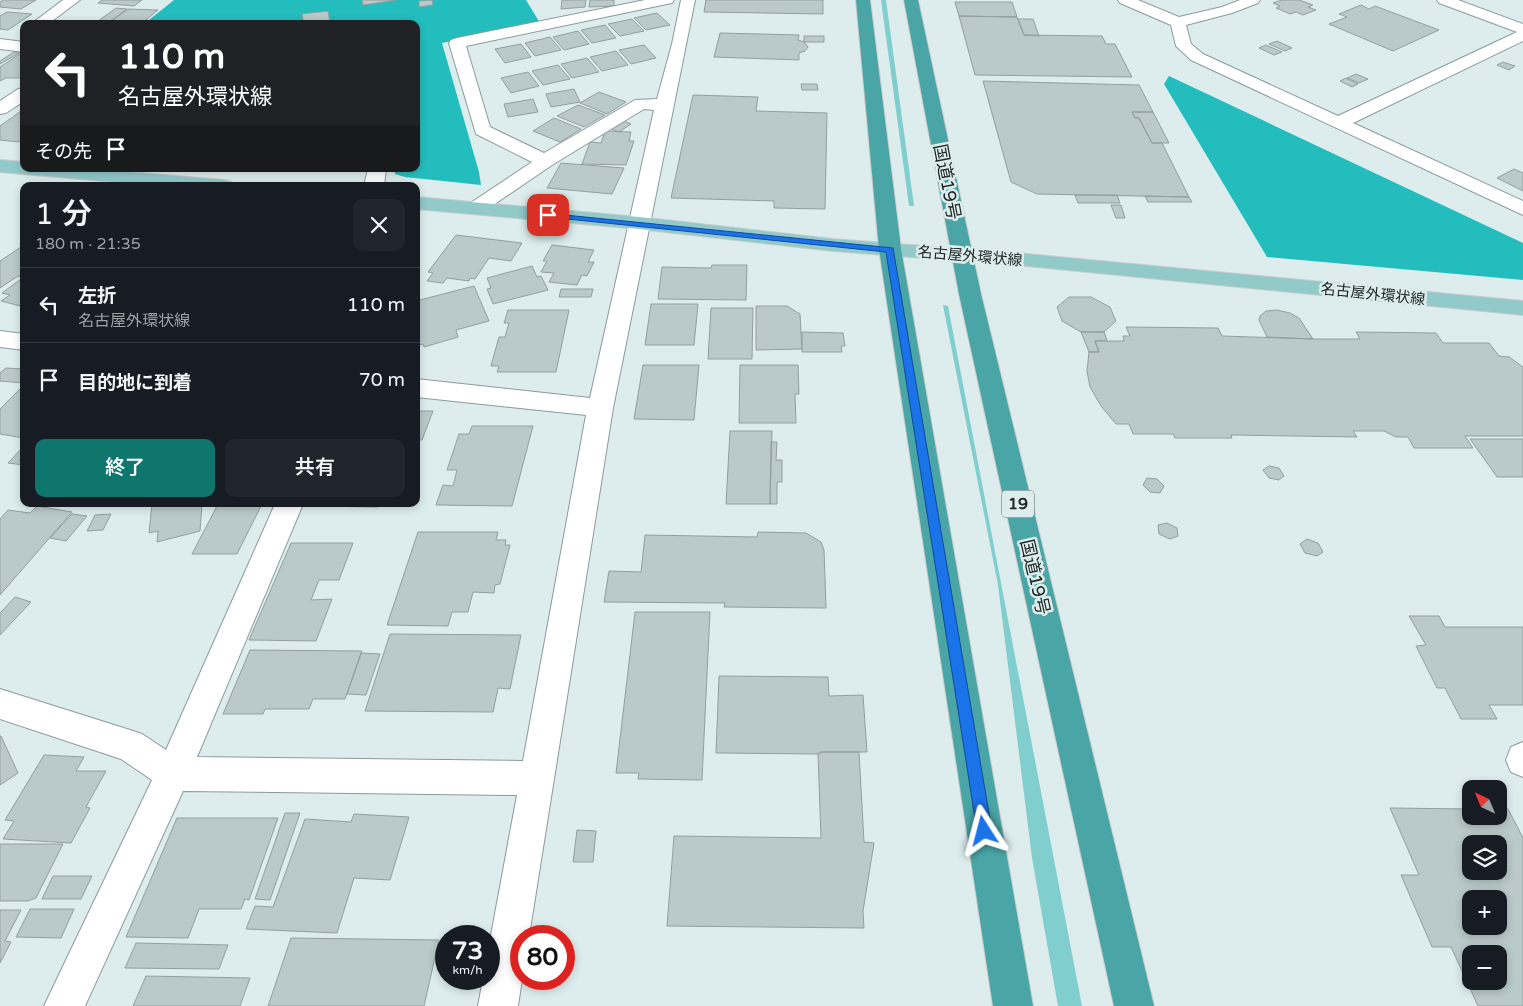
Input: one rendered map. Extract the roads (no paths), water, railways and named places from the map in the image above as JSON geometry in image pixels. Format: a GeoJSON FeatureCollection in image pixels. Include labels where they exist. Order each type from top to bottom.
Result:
{"type":"FeatureCollection","features":[{"type":"Feature","properties":{"kind":"highway"},"geometry":{"type":"LineString","coordinates":[[863,0],[890,250],[1013,1006]]}},
{"type":"Feature","properties":{"kind":"highway","name":"国道19号"},"geometry":{"type":"LineString","coordinates":[[912,0],[962,255],[1134,1006]]}},
{"type":"Feature","properties":{"kind":"main road"},"geometry":{"type":"LineString","coordinates":[[0,166],[20,168]]}},
{"type":"Feature","properties":{"kind":"main road"},"geometry":{"type":"LineString","coordinates":[[64,172],[178,182]]}},
{"type":"Feature","properties":{"kind":"main road","name":"名古屋外環状線"},"geometry":{"type":"LineString","coordinates":[[420,203],[639,223],[890,250],[962,255],[1523,308]]}},
{"type":"Feature","properties":{"kind":"street"},"geometry":{"type":"LineString","coordinates":[[44,20],[73,0]]}},
{"type":"Feature","properties":{"kind":"street"},"geometry":{"type":"LineString","coordinates":[[545,161],[482,130],[458,43],[667,0]]}},
{"type":"Feature","properties":{"kind":"street"},"geometry":{"type":"LineString","coordinates":[[498,1006],[600,408],[688,0]]}},
{"type":"Feature","properties":{"kind":"street"},"geometry":{"type":"LineString","coordinates":[[1125,0],[1178,22],[1227,10],[1253,0]]}},
{"type":"Feature","properties":{"kind":"street"},"geometry":{"type":"LineString","coordinates":[[1444,0],[1523,29]]}},
{"type":"Feature","properties":{"kind":"street"},"geometry":{"type":"LineString","coordinates":[[1178,22],[1184,46],[1197,57],[1523,209]]}},
{"type":"Feature","properties":{"kind":"street"},"geometry":{"type":"LineString","coordinates":[[3,45],[20,35]]}},
{"type":"Feature","properties":{"kind":"street"},"geometry":{"type":"LineString","coordinates":[[1338,123],[1523,35]]}},
{"type":"Feature","properties":{"kind":"street"},"geometry":{"type":"LineString","coordinates":[[3,45],[20,46]]}},
{"type":"Feature","properties":{"kind":"street"},"geometry":{"type":"LineString","coordinates":[[0,109],[20,96]]}},
{"type":"Feature","properties":{"kind":"street"},"geometry":{"type":"LineString","coordinates":[[476,208],[545,161],[641,104],[664,105]]}},
{"type":"Feature","properties":{"kind":"street"},"geometry":{"type":"LineString","coordinates":[[0,339],[20,342]]}},
{"type":"Feature","properties":{"kind":"street"},"geometry":{"type":"LineString","coordinates":[[420,388],[600,408]]}},
{"type":"Feature","properties":{"kind":"street"},"geometry":{"type":"LineString","coordinates":[[64,1006],[173,774],[287,507]]}},
{"type":"Feature","properties":{"kind":"street"},"geometry":{"type":"LineString","coordinates":[[0,704],[130,746],[173,774],[537,778]]}}]}
